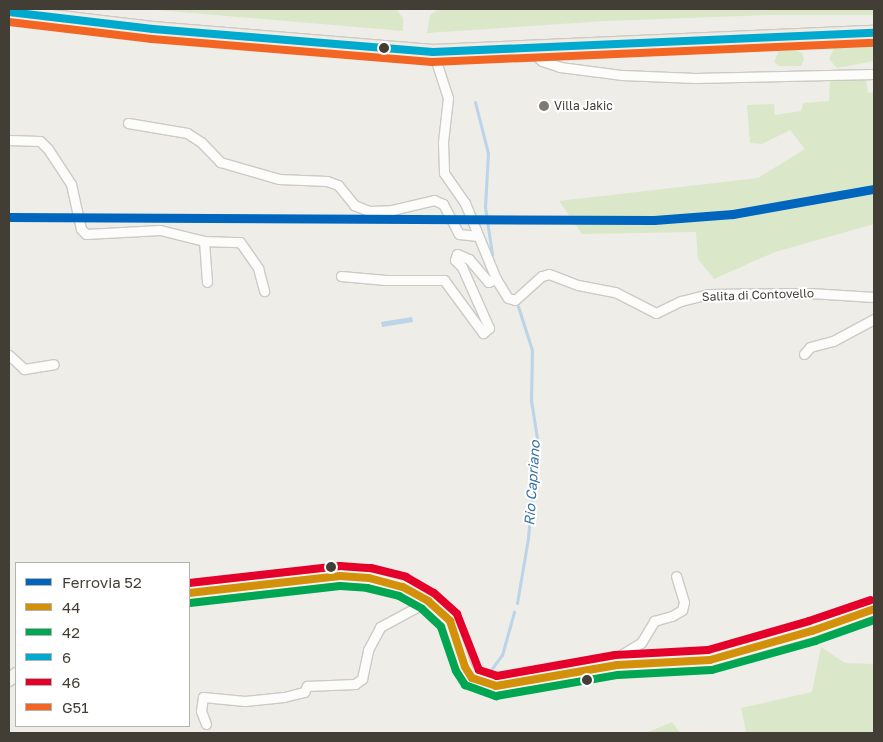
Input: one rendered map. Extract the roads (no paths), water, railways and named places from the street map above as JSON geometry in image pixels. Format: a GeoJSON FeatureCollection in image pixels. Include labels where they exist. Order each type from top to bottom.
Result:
{"type":"FeatureCollection","features":[{"type":"Feature","properties":{"kind":"main road"},"geometry":{"type":"LineString","coordinates":[[9,12],[153,29],[433,52],[874,33]]}},
{"type":"Feature","properties":{"kind":"main road"},"geometry":{"type":"LineString","coordinates":[[190,593],[353,576],[403,588],[428,601],[450,621],[458,636],[465,667],[479,683],[507,686],[617,665],[730,656],[874,609]]}},
{"type":"Feature","properties":{"kind":"street"},"geometry":{"type":"LineString","coordinates":[[527,48],[542,61],[560,67],[622,75],[696,78],[874,74]]}},
{"type":"Feature","properties":{"kind":"street","name":"Salita di Contovello"},"geometry":{"type":"LineString","coordinates":[[433,52],[448,98],[443,142],[444,173],[465,203],[496,279],[508,298],[515,300],[542,276],[549,274],[578,285],[616,292],[656,313],[681,300],[709,294],[810,293],[874,297]]}},
{"type":"Feature","properties":{"kind":"street"},"geometry":{"type":"LineString","coordinates":[[128,123],[187,133],[201,142],[220,162],[279,179],[327,181],[338,184],[354,205],[369,211],[392,210],[434,200],[443,204],[459,234],[478,236]]}},
{"type":"Feature","properties":{"kind":"street"},"geometry":{"type":"LineString","coordinates":[[9,140],[40,141],[48,149],[71,184],[81,229],[86,234],[160,230],[204,241],[240,242],[258,268],[264,291]]}},
{"type":"Feature","properties":{"kind":"street"},"geometry":{"type":"LineString","coordinates":[[204,241],[207,282]]}},
{"type":"Feature","properties":{"kind":"street"},"geometry":{"type":"LineString","coordinates":[[341,276],[379,280],[444,280],[483,333],[489,328],[462,267],[456,260],[457,254],[469,259],[488,282],[496,279]]}},
{"type":"Feature","properties":{"kind":"street"},"geometry":{"type":"LineString","coordinates":[[804,354],[810,347],[833,341],[874,319]]}},
{"type":"Feature","properties":{"kind":"street"},"geometry":{"type":"LineString","coordinates":[[9,354],[24,369],[54,364]]}},
{"type":"Feature","properties":{"kind":"street"},"geometry":{"type":"LineString","coordinates":[[617,665],[618,656],[641,643],[654,621],[672,616],[682,610],[684,602],[676,576]]}},
{"type":"Feature","properties":{"kind":"street"},"geometry":{"type":"LineString","coordinates":[[206,724],[201,711],[203,698],[245,701],[284,697],[304,692],[307,686],[355,684],[362,680],[368,650],[380,627],[428,601]]}},
{"type":"Feature","properties":{"kind":"water"},"geometry":{"type":"Polygon","coordinates":[[[412,317],[413,322],[382,327],[381,322],[412,317]]]}},
{"type":"Feature","properties":{"kind":"waterway","name":"Rio Capriano"},"geometry":{"type":"LineString","coordinates":[[475,102],[488,153],[485,207],[492,254]]}},
{"type":"Feature","properties":{"kind":"waterway","name":"Rio Capriano"},"geometry":{"type":"LineString","coordinates":[[517,603],[528,538],[537,438],[531,401],[532,350],[518,306]]}},
{"type":"Feature","properties":{"kind":"waterway","name":"Rio Capriano"},"geometry":{"type":"LineString","coordinates":[[485,678],[502,655],[514,612]]}},
{"type":"Feature","properties":{"kind":"rail line","name":"52"},"geometry":{"type":"LineString","coordinates":[[9,217],[654,220],[733,214],[874,189]]}},
{"type":"Feature","properties":{"kind":"place","name":"Villa Jakic"},"geometry":{"type":"Point","coordinates":[544,106]}}]}
